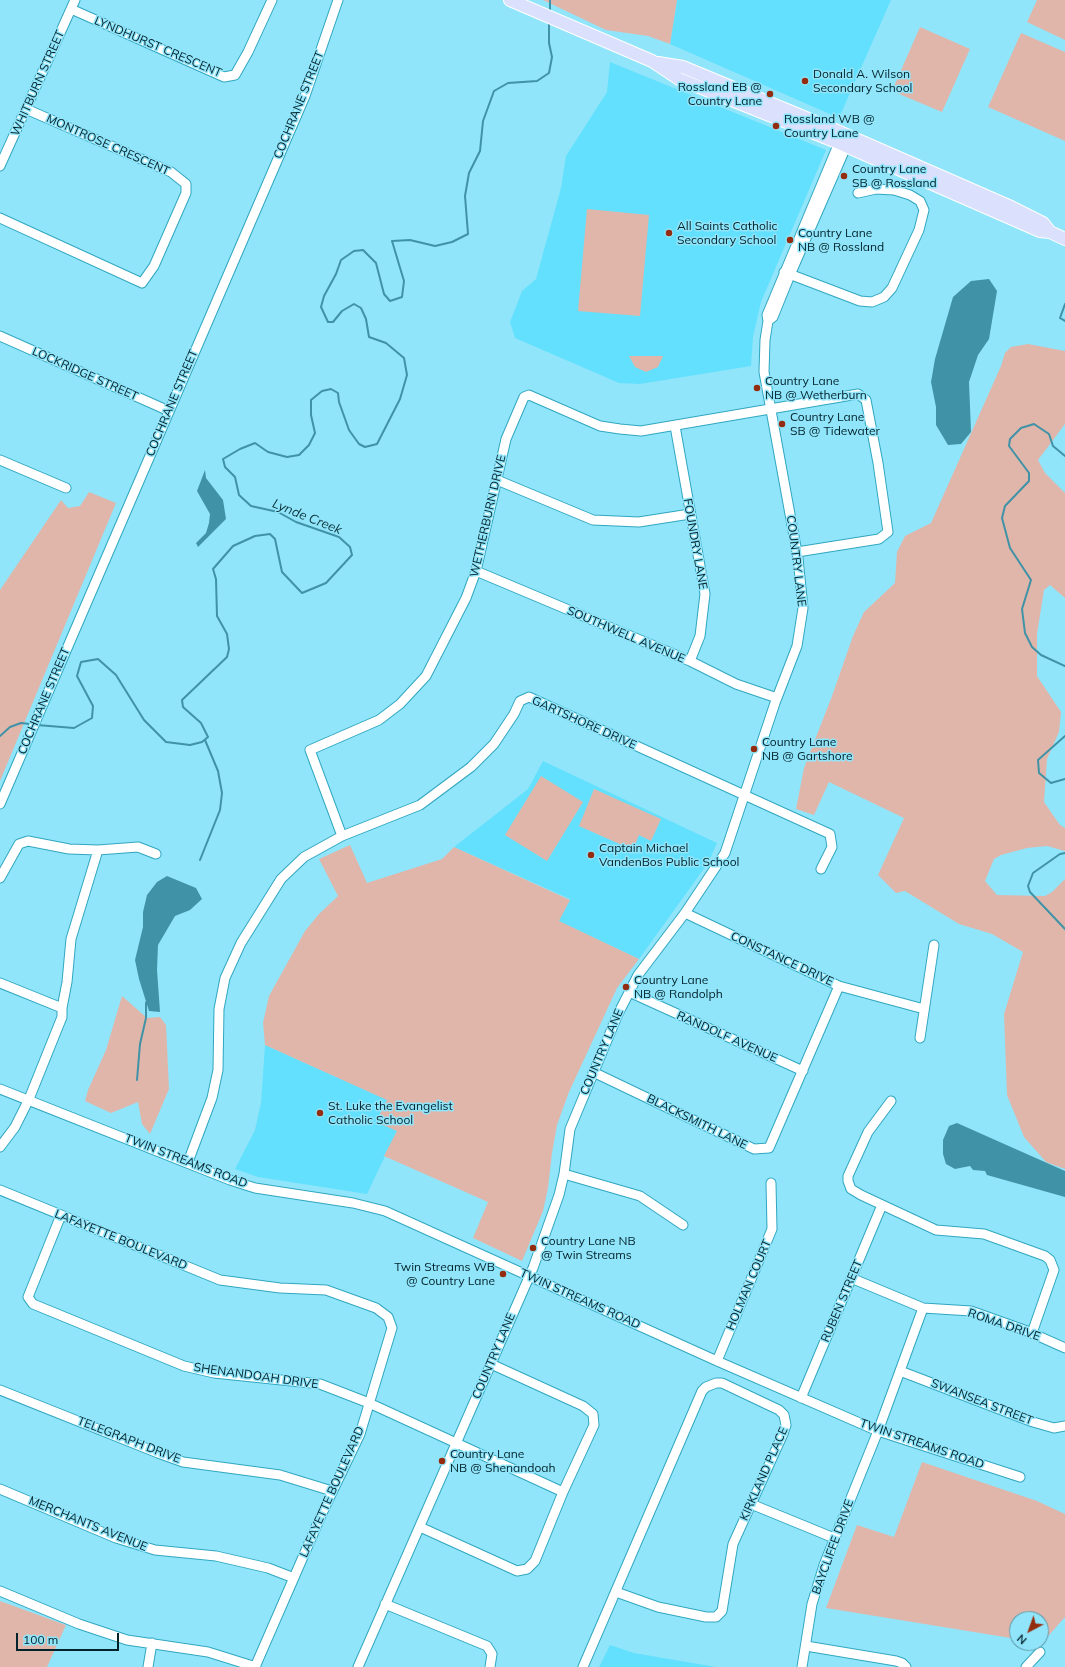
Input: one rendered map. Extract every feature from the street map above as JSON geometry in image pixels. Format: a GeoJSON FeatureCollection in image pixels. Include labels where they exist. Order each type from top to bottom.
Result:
{"type":"FeatureCollection","features":[{"type":"Feature","properties":{"kind":"main road"},"geometry":{"type":"LineString","coordinates":[[510,0],[652,62],[683,67],[845,140],[1011,207],[1043,223],[1050,232],[1065,239]]}},
{"type":"Feature","properties":{"kind":"street","name":"WHITBURN STREET"},"geometry":{"type":"LineString","coordinates":[[0,166],[75,0]]}},
{"type":"Feature","properties":{"kind":"street","name":"LYNDHURST CRESCENT"},"geometry":{"type":"LineString","coordinates":[[71,9],[224,77],[235,76],[272,0]]}},
{"type":"Feature","properties":{"kind":"street","name":"COCHRANE STREET"},"geometry":{"type":"LineString","coordinates":[[0,804],[305,96],[338,0]]}},
{"type":"Feature","properties":{"kind":"street","name":"MONTROSE CRESCENT"},"geometry":{"type":"LineString","coordinates":[[0,218],[142,283],[154,266],[186,192],[186,184],[171,172],[26,109]]}},
{"type":"Feature","properties":{"kind":"street","name":"COUNTRY LANE"},"geometry":{"type":"LineString","coordinates":[[358,1667],[529,1276],[559,1195],[564,1174],[570,1129],[593,1072],[638,975],[685,913],[725,853],[777,698],[797,646],[803,608],[797,552],[764,372],[765,340],[768,321],[767,315],[787,274],[845,140]]}},
{"type":"Feature","properties":{"kind":"street"},"geometry":{"type":"LineString","coordinates":[[787,274],[860,301],[872,302],[884,297],[892,288],[919,230],[924,210],[920,201],[910,195],[894,190],[876,189],[858,193]]}},
{"type":"Feature","properties":{"kind":"street","name":"LOCKRIDGE STREET"},"geometry":{"type":"LineString","coordinates":[[0,336],[169,411]]}},
{"type":"Feature","properties":{"kind":"street","name":"WETHERBURN DRIVE"},"geometry":{"type":"LineString","coordinates":[[342,836],[310,750],[379,720],[400,704],[426,676],[466,598],[476,571],[498,480],[506,439],[524,397],[529,395],[600,426],[620,430],[641,430],[674,426],[858,394],[866,400],[888,532],[879,539],[797,552]]}},
{"type":"Feature","properties":{"kind":"street","name":"FOUNDRY LANE"},"geometry":{"type":"LineString","coordinates":[[674,426],[705,594],[700,636],[690,661]]}},
{"type":"Feature","properties":{"kind":"street"},"geometry":{"type":"LineString","coordinates":[[0,460],[66,488]]}},
{"type":"Feature","properties":{"kind":"street"},"geometry":{"type":"LineString","coordinates":[[498,480],[594,520],[639,522],[690,514]]}},
{"type":"Feature","properties":{"kind":"street","name":"SOUTHWELL AVENUE"},"geometry":{"type":"LineString","coordinates":[[476,571],[690,661],[736,684],[777,698]]}},
{"type":"Feature","properties":{"kind":"street","name":"GARTSHORE DRIVE"},"geometry":{"type":"LineString","coordinates":[[188,1162],[212,1098],[218,1070],[219,1009],[224,984],[241,942],[281,879],[304,857],[342,836],[420,805],[471,766],[494,744],[514,714],[520,701],[529,697],[830,834],[832,847],[821,869]]}},
{"type":"Feature","properties":{"kind":"street"},"geometry":{"type":"LineString","coordinates":[[0,878],[18,844],[28,841],[57,847],[98,850],[138,847],[156,854]]}},
{"type":"Feature","properties":{"kind":"street"},"geometry":{"type":"LineString","coordinates":[[0,1147],[15,1126],[29,1099],[62,1017],[71,939],[98,850]]}},
{"type":"Feature","properties":{"kind":"street","name":"CONSTANCE DRIVE"},"geometry":{"type":"LineString","coordinates":[[685,913],[839,986],[803,1071]]}},
{"type":"Feature","properties":{"kind":"street"},"geometry":{"type":"LineString","coordinates":[[920,1038],[934,945]]}},
{"type":"Feature","properties":{"kind":"street"},"geometry":{"type":"LineString","coordinates":[[0,983],[62,1008]]}},
{"type":"Feature","properties":{"kind":"street"},"geometry":{"type":"LineString","coordinates":[[839,986],[924,1009]]}},
{"type":"Feature","properties":{"kind":"street","name":"RANDOLF AVENUE"},"geometry":{"type":"LineString","coordinates":[[629,992],[803,1071]]}},
{"type":"Feature","properties":{"kind":"street","name":"BLACKSMITH LANE"},"geometry":{"type":"LineString","coordinates":[[593,1072],[754,1149],[769,1148],[803,1071]]}},
{"type":"Feature","properties":{"kind":"street","name":"TWIN STREAMS ROAD"},"geometry":{"type":"LineString","coordinates":[[0,1089],[188,1162],[204,1171],[255,1188],[354,1203],[385,1211],[717,1361],[878,1431],[1020,1477]]}},
{"type":"Feature","properties":{"kind":"street"},"geometry":{"type":"LineString","coordinates":[[891,1101],[868,1132],[848,1176],[848,1181],[852,1189],[861,1195],[936,1230],[984,1234],[1045,1256],[1050,1260],[1054,1270],[1032,1333]]}},
{"type":"Feature","properties":{"kind":"street"},"geometry":{"type":"LineString","coordinates":[[564,1174],[640,1196],[683,1226]]}},
{"type":"Feature","properties":{"kind":"street","name":"HOLMAN COURT"},"geometry":{"type":"LineString","coordinates":[[717,1361],[772,1229],[771,1183]]}},
{"type":"Feature","properties":{"kind":"street","name":"LAFAYETTE BOULEVARD"},"geometry":{"type":"LineString","coordinates":[[0,1190],[220,1280],[280,1288],[326,1290],[376,1308],[388,1317],[392,1328],[360,1434],[332,1491],[255,1667]]}},
{"type":"Feature","properties":{"kind":"street","name":"RUBEN STREET"},"geometry":{"type":"LineString","coordinates":[[801,1398],[882,1205]]}},
{"type":"Feature","properties":{"kind":"street","name":"SHENANDOAH DRIVE"},"geometry":{"type":"LineString","coordinates":[[61,1215],[28,1296],[33,1304],[184,1366],[214,1373],[320,1384],[369,1403],[563,1492]]}},
{"type":"Feature","properties":{"kind":"street","name":"ROMA DRIVE"},"geometry":{"type":"LineString","coordinates":[[851,1278],[923,1308],[971,1311],[1032,1333],[1065,1348]]}},
{"type":"Feature","properties":{"kind":"street","name":"BAYCLIFFE DRIVE"},"geometry":{"type":"LineString","coordinates":[[802,1667],[812,1604],[834,1538],[878,1431],[923,1308]]}},
{"type":"Feature","properties":{"kind":"street"},"geometry":{"type":"LineString","coordinates":[[420,1526],[517,1571],[527,1569],[535,1561],[563,1492],[594,1425],[592,1414],[583,1406],[491,1364]]}},
{"type":"Feature","properties":{"kind":"street","name":"SWANSEA STREET"},"geometry":{"type":"LineString","coordinates":[[900,1371],[1033,1422],[1054,1428],[1065,1426]]}},
{"type":"Feature","properties":{"kind":"street","name":"KIRKLAND PLACE"},"geometry":{"type":"LineString","coordinates":[[583,1667],[693,1409],[706,1387],[716,1383],[722,1383],[779,1410],[786,1419],[784,1434],[733,1544],[722,1611],[716,1617],[706,1617],[658,1607],[616,1592]]}},
{"type":"Feature","properties":{"kind":"street","name":"TELEGRAPH DRIVE"},"geometry":{"type":"LineString","coordinates":[[0,1390],[184,1462],[280,1475],[332,1491]]}},
{"type":"Feature","properties":{"kind":"street","name":"MERCHANTS AVENUE"},"geometry":{"type":"LineString","coordinates":[[0,1489],[116,1538],[155,1550],[216,1556],[268,1568],[294,1578]]}},
{"type":"Feature","properties":{"kind":"street"},"geometry":{"type":"LineString","coordinates":[[751,1504],[834,1538]]}},
{"type":"Feature","properties":{"kind":"street"},"geometry":{"type":"LineString","coordinates":[[0,1591],[79,1624],[127,1640],[208,1652],[255,1667]]}},
{"type":"Feature","properties":{"kind":"street"},"geometry":{"type":"LineString","coordinates":[[385,1604],[487,1646],[492,1654],[490,1667]]}},
{"type":"Feature","properties":{"kind":"street"},"geometry":{"type":"LineString","coordinates":[[148,1667],[152,1643]]}},
{"type":"Feature","properties":{"kind":"street"},"geometry":{"type":"LineString","coordinates":[[806,1646],[896,1661],[902,1663],[906,1667]]}},
{"type":"Feature","properties":{"kind":"street"},"geometry":{"type":"LineString","coordinates":[[1026,1667],[1040,1652]]}},
{"type":"Feature","properties":{"kind":"shaded area"},"geometry":{"type":"Polygon","coordinates":[[[543,0],[677,0],[670,44],[648,36],[606,30],[543,0]]]}},
{"type":"Feature","properties":{"kind":"shaded area","name":"Donald A. Wilson Secondary School"},"geometry":{"type":"Polygon","coordinates":[[[677,0],[891,0],[839,118],[670,44],[677,0]]]}},
{"type":"Feature","properties":{"kind":"shaded area"},"geometry":{"type":"Polygon","coordinates":[[[1037,0],[1065,0],[1065,40],[1027,22],[1037,0]]]}},
{"type":"Feature","properties":{"kind":"shaded area"},"geometry":{"type":"Polygon","coordinates":[[[920,27],[970,49],[942,112],[892,91],[920,27]]]}},
{"type":"Feature","properties":{"kind":"shaded area"},"geometry":{"type":"Polygon","coordinates":[[[1021,33],[1065,52],[1065,141],[988,107],[1021,33]]]}},
{"type":"Feature","properties":{"kind":"shaded area","name":"All Saints Catholic Secondary School"},"geometry":{"type":"Polygon","coordinates":[[[610,62],[826,150],[761,302],[753,337],[751,366],[640,384],[619,383],[515,338],[510,322],[522,291],[536,279],[561,188],[566,156],[607,92],[610,62]]]}},
{"type":"Feature","properties":{"kind":"shaded area"},"geometry":{"type":"Polygon","coordinates":[[[587,209],[649,215],[640,316],[578,311],[587,209]]]}},
{"type":"Feature","properties":{"kind":"shaded area"},"geometry":{"type":"Polygon","coordinates":[[[989,279],[997,291],[989,339],[978,355],[969,382],[971,432],[961,444],[948,445],[936,425],[936,407],[931,382],[935,359],[953,297],[971,281],[989,279]]]}},
{"type":"Feature","properties":{"kind":"shaded area"},"geometry":{"type":"Polygon","coordinates":[[[1028,344],[1065,351],[1065,424],[1038,460],[1045,473],[1065,493],[1065,598],[1050,585],[1044,590],[1037,634],[1037,676],[1061,712],[1059,732],[1047,759],[1044,802],[1060,825],[1065,828],[1065,851],[1047,846],[1027,848],[1001,855],[994,859],[985,881],[997,895],[1045,896],[1052,892],[1065,879],[1065,1169],[1046,1162],[1024,1137],[1007,1095],[1004,1014],[1023,952],[992,934],[959,924],[905,891],[896,893],[878,875],[904,818],[829,782],[814,815],[796,809],[804,768],[853,636],[864,612],[895,583],[897,552],[905,536],[931,523],[1001,366],[1005,353],[1011,347],[1028,344]]]}},
{"type":"Feature","properties":{"kind":"shaded area"},"geometry":{"type":"Polygon","coordinates":[[[629,356],[663,356],[658,367],[646,372],[635,367],[629,356]]]}},
{"type":"Feature","properties":{"kind":"shaded area"},"geometry":{"type":"Polygon","coordinates":[[[205,470],[206,478],[223,500],[226,519],[198,547],[196,543],[206,533],[210,514],[197,491],[205,470]]]}},
{"type":"Feature","properties":{"kind":"shaded area"},"geometry":{"type":"Polygon","coordinates":[[[89,492],[116,503],[0,781],[0,590],[61,500],[68,508],[80,506],[89,492]]]}},
{"type":"Feature","properties":{"kind":"shaded area","name":"Captain Michael VandenBos Public School"},"geometry":{"type":"Polygon","coordinates":[[[543,761],[717,843],[708,863],[639,959],[558,921],[570,899],[454,847],[528,789],[543,761]]]}},
{"type":"Feature","properties":{"kind":"shaded area"},"geometry":{"type":"Polygon","coordinates":[[[541,776],[583,802],[547,861],[505,835],[541,776]]]}},
{"type":"Feature","properties":{"kind":"shaded area"},"geometry":{"type":"Polygon","coordinates":[[[594,789],[661,819],[651,841],[639,835],[633,850],[579,826],[594,789]]]}},
{"type":"Feature","properties":{"kind":"shaded area"},"geometry":{"type":"Polygon","coordinates":[[[350,845],[367,883],[442,859],[454,847],[570,900],[559,921],[639,959],[617,988],[569,1092],[557,1125],[548,1188],[543,1211],[522,1261],[473,1238],[488,1202],[384,1156],[397,1131],[376,1122],[387,1100],[265,1045],[263,1023],[269,996],[305,931],[319,914],[338,896],[319,859],[350,845]]]}},
{"type":"Feature","properties":{"kind":"shaded area"},"geometry":{"type":"Polygon","coordinates":[[[167,876],[196,888],[202,899],[190,910],[175,916],[158,945],[157,970],[160,1012],[149,1011],[135,960],[143,927],[143,912],[147,895],[157,882],[167,876]]]}},
{"type":"Feature","properties":{"kind":"shaded area"},"geometry":{"type":"Polygon","coordinates":[[[122,996],[147,1018],[160,1017],[166,1025],[169,1089],[150,1134],[142,1124],[138,1102],[111,1113],[85,1101],[88,1090],[106,1050],[122,996]]]}},
{"type":"Feature","properties":{"kind":"shaded area","name":"St. Luke the Evangelist Catholic School"},"geometry":{"type":"Polygon","coordinates":[[[265,1045],[388,1100],[397,1131],[367,1194],[258,1177],[235,1169],[255,1130],[261,1103],[265,1045]]]}},
{"type":"Feature","properties":{"kind":"shaded area"},"geometry":{"type":"Polygon","coordinates":[[[957,1123],[1065,1171],[1065,1197],[987,1175],[985,1171],[973,1170],[970,1166],[955,1169],[946,1164],[943,1154],[943,1140],[949,1126],[957,1123]]]}},
{"type":"Feature","properties":{"kind":"shaded area"},"geometry":{"type":"Polygon","coordinates":[[[922,1462],[1037,1501],[1065,1514],[1065,1617],[1049,1635],[1049,1611],[1009,1611],[1009,1638],[826,1608],[857,1525],[894,1537],[922,1462]]]}},
{"type":"Feature","properties":{"kind":"shaded area"},"geometry":{"type":"Polygon","coordinates":[[[0,1601],[66,1625],[47,1667],[0,1667],[0,1601]]]}},
{"type":"Feature","properties":{"kind":"shaded area"},"geometry":{"type":"Polygon","coordinates":[[[610,1645],[634,1653],[716,1667],[599,1667],[610,1645]]]}},
{"type":"Feature","properties":{"kind":"waterway","name":"Lynde Creek"},"geometry":{"type":"LineString","coordinates":[[550,0],[550,12]]}},
{"type":"Feature","properties":{"kind":"waterway","name":"Lynde Creek"},"geometry":{"type":"LineString","coordinates":[[37,725],[74,728],[92,718],[93,706],[77,676],[81,662],[98,659],[116,675],[144,720],[166,742],[190,745],[202,742],[208,737],[201,723],[183,707],[182,700],[227,657],[229,649],[227,634],[217,616],[216,579],[213,569],[233,546],[255,536],[270,534],[275,539],[282,572],[302,593],[326,583],[352,555],[350,547],[339,537],[296,522],[278,512],[251,506],[239,495],[235,477],[225,467],[223,459],[240,449],[255,443],[268,452],[287,457],[299,455],[309,445],[315,433],[311,415],[311,400],[322,391],[331,389],[338,393],[339,402],[349,430],[359,444],[365,447],[377,444],[400,399],[407,375],[404,358],[386,343],[369,337],[366,319],[361,308],[354,304],[342,311],[333,322],[328,322],[321,307],[324,296],[336,274],[341,260],[354,251],[363,250],[376,263],[384,294],[390,301],[402,297],[404,281],[392,241],[410,240],[435,246],[452,242],[468,234],[465,196],[469,173],[480,151],[483,121],[494,91],[508,83],[537,81],[549,73],[552,57],[549,43],[549,23]]}},
{"type":"Feature","properties":{"kind":"waterway"},"geometry":{"type":"LineString","coordinates":[[1065,304],[1060,318],[1065,321]]}},
{"type":"Feature","properties":{"kind":"waterway"},"geometry":{"type":"LineString","coordinates":[[1065,456],[1053,446],[1049,434],[1034,424],[1021,428],[1010,439],[1009,446],[1029,473],[1029,481],[1005,506],[1002,518],[1010,548],[1031,580],[1022,609],[1025,633],[1032,647],[1041,655],[1065,666]]}},
{"type":"Feature","properties":{"kind":"waterway","name":"Lynde Creek"},"geometry":{"type":"LineString","coordinates":[[0,736],[10,727],[21,723],[30,724]]}},
{"type":"Feature","properties":{"kind":"waterway"},"geometry":{"type":"LineString","coordinates":[[1065,736],[1038,760],[1039,773],[1051,783],[1065,779]]}},
{"type":"Feature","properties":{"kind":"waterway"},"geometry":{"type":"LineString","coordinates":[[200,860],[220,810],[222,793],[218,771],[205,740]]}},
{"type":"Feature","properties":{"kind":"waterway"},"geometry":{"type":"LineString","coordinates":[[1065,853],[1060,854],[1033,873],[1028,886],[1030,892],[1065,929]]}},
{"type":"Feature","properties":{"kind":"waterway"},"geometry":{"type":"LineString","coordinates":[[137,1080],[140,1044],[146,1018],[147,1001]]}},
{"type":"Feature","properties":{"kind":"place","name":"Donald A. Wilson Secondary School"},"geometry":{"type":"Point","coordinates":[805,81]}},
{"type":"Feature","properties":{"kind":"place","name":"Rossland EB @ Country Lane"},"geometry":{"type":"Point","coordinates":[770,94]}},
{"type":"Feature","properties":{"kind":"place","name":"Rossland WB @ Country Lane"},"geometry":{"type":"Point","coordinates":[776,126]}},
{"type":"Feature","properties":{"kind":"place","name":"Country Lane SB @ Rossland"},"geometry":{"type":"Point","coordinates":[844,176]}},
{"type":"Feature","properties":{"kind":"place","name":"All Saints Catholic Secondary School"},"geometry":{"type":"Point","coordinates":[669,233]}},
{"type":"Feature","properties":{"kind":"place","name":"Country Lane NB @ Rossland"},"geometry":{"type":"Point","coordinates":[790,240]}},
{"type":"Feature","properties":{"kind":"place","name":"Country Lane NB @ Wetherburn"},"geometry":{"type":"Point","coordinates":[757,388]}},
{"type":"Feature","properties":{"kind":"place","name":"Country Lane SB @ Tidewater"},"geometry":{"type":"Point","coordinates":[782,424]}},
{"type":"Feature","properties":{"kind":"place","name":"Country Lane NB @ Gartshore"},"geometry":{"type":"Point","coordinates":[754,749]}},
{"type":"Feature","properties":{"kind":"place","name":"Captain Michael VandenBos Public School"},"geometry":{"type":"Point","coordinates":[591,855]}},
{"type":"Feature","properties":{"kind":"place","name":"Country Lane NB @ Randolph"},"geometry":{"type":"Point","coordinates":[626,987]}},
{"type":"Feature","properties":{"kind":"place","name":"St. Luke the Evangelist Catholic School"},"geometry":{"type":"Point","coordinates":[320,1113]}},
{"type":"Feature","properties":{"kind":"place","name":"Country Lane NB @ Twin Streams"},"geometry":{"type":"Point","coordinates":[533,1248]}},
{"type":"Feature","properties":{"kind":"place","name":"Twin Streams WB @ Country Lane"},"geometry":{"type":"Point","coordinates":[503,1274]}},
{"type":"Feature","properties":{"kind":"place","name":"Country Lane NB @ Shenandoah"},"geometry":{"type":"Point","coordinates":[442,1461]}}]}
